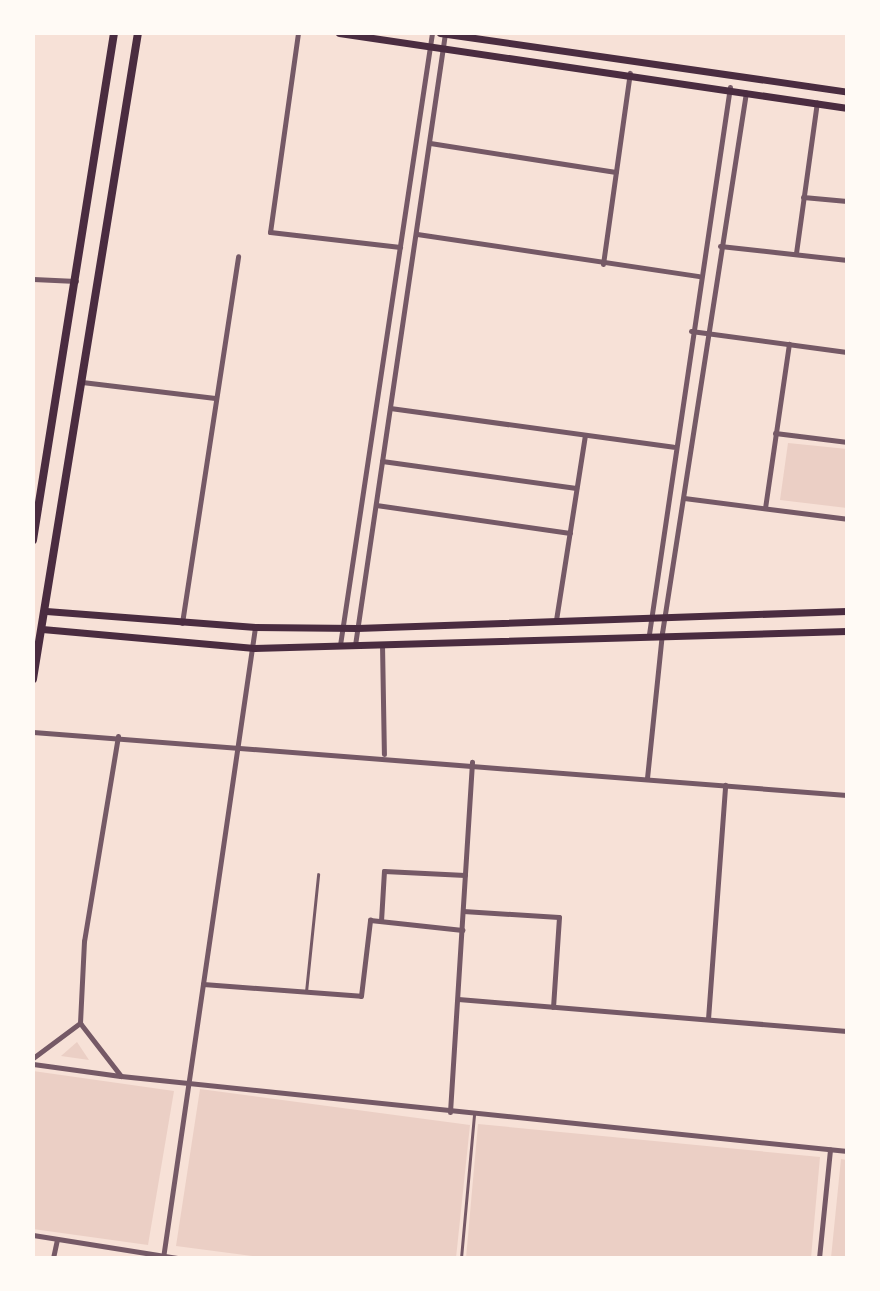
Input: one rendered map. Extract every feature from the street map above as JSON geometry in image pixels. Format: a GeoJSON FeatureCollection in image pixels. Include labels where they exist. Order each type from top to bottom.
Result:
{"type":"FeatureCollection","features":[{"type":"Feature","properties":{"kind":"main road"},"geometry":{"type":"LineString","coordinates":[[33,540],[114,33]]}},
{"type":"Feature","properties":{"kind":"main road"},"geometry":{"type":"LineString","coordinates":[[33,679],[138,33]]}},
{"type":"Feature","properties":{"kind":"main road"},"geometry":{"type":"LineString","coordinates":[[339,33],[630,73],[847,108]]}},
{"type":"Feature","properties":{"kind":"main road"},"geometry":{"type":"LineString","coordinates":[[443,33],[847,92]]}},
{"type":"Feature","properties":{"kind":"main road"},"geometry":{"type":"LineString","coordinates":[[46,611],[255,628],[357,628],[665,615],[847,611]]}},
{"type":"Feature","properties":{"kind":"main road"},"geometry":{"type":"LineString","coordinates":[[42,629],[254,648],[662,633],[847,631]]}},
{"type":"Feature","properties":{"kind":"street"},"geometry":{"type":"LineString","coordinates":[[298,33],[270,232],[400,247]]}},
{"type":"Feature","properties":{"kind":"street"},"geometry":{"type":"LineString","coordinates":[[340,645],[432,33]]}},
{"type":"Feature","properties":{"kind":"street"},"geometry":{"type":"LineString","coordinates":[[355,645],[417,234],[443,33]]}},
{"type":"Feature","properties":{"kind":"street"},"geometry":{"type":"LineString","coordinates":[[603,264],[630,73]]}},
{"type":"Feature","properties":{"kind":"street"},"geometry":{"type":"LineString","coordinates":[[649,634],[648,616],[673,447],[730,88]]}},
{"type":"Feature","properties":{"kind":"street"},"geometry":{"type":"LineString","coordinates":[[647,778],[662,633],[746,92]]}},
{"type":"Feature","properties":{"kind":"street"},"geometry":{"type":"LineString","coordinates":[[796,253],[817,102]]}},
{"type":"Feature","properties":{"kind":"street"},"geometry":{"type":"LineString","coordinates":[[430,143],[616,172]]}},
{"type":"Feature","properties":{"kind":"street"},"geometry":{"type":"LineString","coordinates":[[803,197],[847,201]]}},
{"type":"Feature","properties":{"kind":"street"},"geometry":{"type":"LineString","coordinates":[[417,234],[603,264],[699,276]]}},
{"type":"Feature","properties":{"kind":"street"},"geometry":{"type":"LineString","coordinates":[[720,246],[847,260]]}},
{"type":"Feature","properties":{"kind":"street"},"geometry":{"type":"LineString","coordinates":[[182,623],[239,256]]}},
{"type":"Feature","properties":{"kind":"street"},"geometry":{"type":"LineString","coordinates":[[33,279],[76,281]]}},
{"type":"Feature","properties":{"kind":"street"},"geometry":{"type":"LineString","coordinates":[[691,331],[847,352]]}},
{"type":"Feature","properties":{"kind":"street"},"geometry":{"type":"LineString","coordinates":[[765,508],[789,344]]}},
{"type":"Feature","properties":{"kind":"street"},"geometry":{"type":"LineString","coordinates":[[82,382],[215,398]]}},
{"type":"Feature","properties":{"kind":"street"},"geometry":{"type":"LineString","coordinates":[[390,408],[673,447]]}},
{"type":"Feature","properties":{"kind":"street"},"geometry":{"type":"LineString","coordinates":[[775,433],[847,442]]}},
{"type":"Feature","properties":{"kind":"street"},"geometry":{"type":"LineString","coordinates":[[556,620],[585,435]]}},
{"type":"Feature","properties":{"kind":"street"},"geometry":{"type":"LineString","coordinates":[[382,461],[576,488]]}},
{"type":"Feature","properties":{"kind":"street"},"geometry":{"type":"LineString","coordinates":[[684,498],[847,519]]}},
{"type":"Feature","properties":{"kind":"street"},"geometry":{"type":"LineString","coordinates":[[376,505],[570,533]]}},
{"type":"Feature","properties":{"kind":"street"},"geometry":{"type":"LineString","coordinates":[[163,1257],[242,745],[255,628]]}},
{"type":"Feature","properties":{"kind":"street"},"geometry":{"type":"LineString","coordinates":[[382,643],[384,754]]}},
{"type":"Feature","properties":{"kind":"street"},"geometry":{"type":"LineString","coordinates":[[33,732],[384,754],[847,795]]}},
{"type":"Feature","properties":{"kind":"street"},"geometry":{"type":"LineString","coordinates":[[118,736],[84,941],[80,1023],[121,1076]]}},
{"type":"Feature","properties":{"kind":"street"},"geometry":{"type":"LineString","coordinates":[[450,1112],[472,762]]}},
{"type":"Feature","properties":{"kind":"street"},"geometry":{"type":"LineString","coordinates":[[708,1019],[725,785]]}},
{"type":"Feature","properties":{"kind":"street"},"geometry":{"type":"LineString","coordinates":[[381,921],[384,871],[465,875]]}},
{"type":"Feature","properties":{"kind":"street"},"geometry":{"type":"LineString","coordinates":[[463,911],[559,917],[553,1007]]}},
{"type":"Feature","properties":{"kind":"street"},"geometry":{"type":"LineString","coordinates":[[203,984],[361,996],[369,920],[462,930]]}},
{"type":"Feature","properties":{"kind":"street"},"geometry":{"type":"LineString","coordinates":[[458,999],[847,1031]]}},
{"type":"Feature","properties":{"kind":"street"},"geometry":{"type":"LineString","coordinates":[[33,1058],[80,1023]]}},
{"type":"Feature","properties":{"kind":"street"},"geometry":{"type":"LineString","coordinates":[[33,1064],[474,1115],[847,1151]]}},
{"type":"Feature","properties":{"kind":"street"},"geometry":{"type":"LineString","coordinates":[[819,1258],[830,1150]]}},
{"type":"Feature","properties":{"kind":"street"},"geometry":{"type":"LineString","coordinates":[[33,1234],[177,1258]]}},
{"type":"Feature","properties":{"kind":"street"},"geometry":{"type":"LineString","coordinates":[[53,1258],[57,1239]]}},
{"type":"Feature","properties":{"kind":"lane"},"geometry":{"type":"LineString","coordinates":[[306,992],[318,875]]}},
{"type":"Feature","properties":{"kind":"lane"},"geometry":{"type":"LineString","coordinates":[[461,1258],[474,1115]]}},
{"type":"Feature","properties":{"kind":"shaded area"},"geometry":{"type":"Polygon","coordinates":[[[788,443],[847,449],[847,508],[780,500],[788,443]]]}},
{"type":"Feature","properties":{"kind":"shaded area"},"geometry":{"type":"Polygon","coordinates":[[[77,1042],[89,1060],[61,1056],[77,1042]]]}},
{"type":"Feature","properties":{"kind":"shaded area"},"geometry":{"type":"Polygon","coordinates":[[[33,1071],[174,1091],[148,1245],[33,1229],[33,1071]]]}},
{"type":"Feature","properties":{"kind":"shaded area"},"geometry":{"type":"Polygon","coordinates":[[[200,1089],[470,1125],[456,1258],[268,1258],[176,1246],[200,1089]]]}},
{"type":"Feature","properties":{"kind":"shaded area"},"geometry":{"type":"Polygon","coordinates":[[[478,1124],[820,1157],[811,1258],[466,1258],[478,1124]]]}},
{"type":"Feature","properties":{"kind":"shaded area"},"geometry":{"type":"Polygon","coordinates":[[[841,1159],[847,1160],[847,1258],[831,1258],[841,1159]]]}}]}
